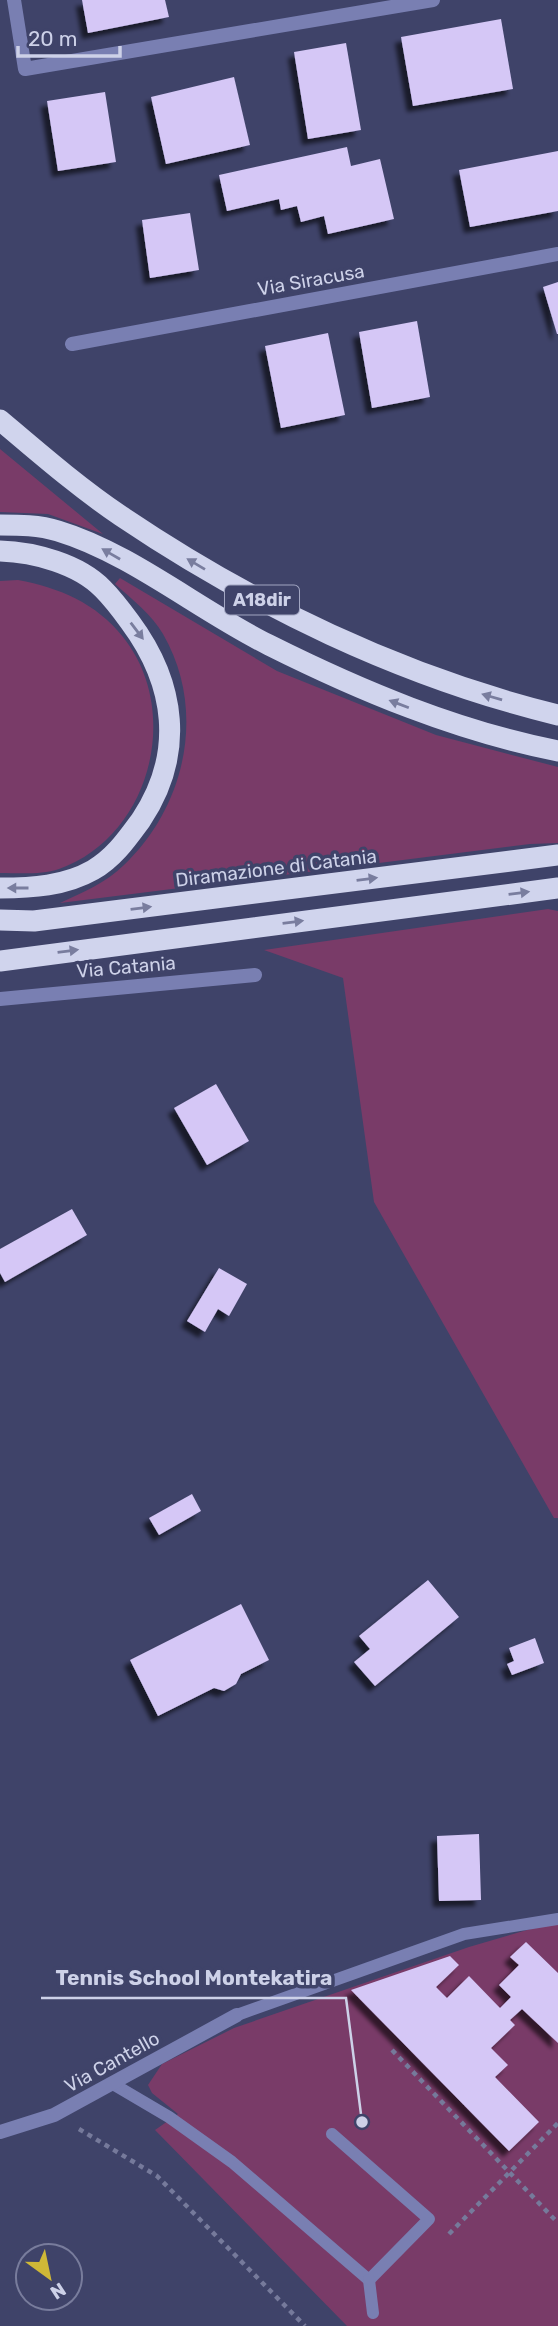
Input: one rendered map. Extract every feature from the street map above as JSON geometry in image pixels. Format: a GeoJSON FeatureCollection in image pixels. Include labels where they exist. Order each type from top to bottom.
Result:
{"type":"FeatureCollection","features":[{"type":"Feature","properties":{"kind":"highway","name":"A18dir"},"geometry":{"type":"LineString","coordinates":[[0,420],[118,514],[235,586],[283,611],[410,668],[474,691],[558,715]]}},
{"type":"Feature","properties":{"kind":"highway"},"geometry":{"type":"LineString","coordinates":[[0,525],[56,530],[98,546],[266,644],[400,705],[531,746],[558,751]]}},
{"type":"Feature","properties":{"kind":"highway"},"geometry":{"type":"LineString","coordinates":[[0,551],[42,556],[74,569],[102,587],[144,640],[157,664],[167,693],[170,719],[168,750],[161,779],[147,811],[113,855],[92,870],[66,881],[34,888],[0,888]]}},
{"type":"Feature","properties":{"kind":"highway","name":"Diramazione di Catania"},"geometry":{"type":"LineString","coordinates":[[0,920],[34,921],[558,855]]}},
{"type":"Feature","properties":{"kind":"highway"},"geometry":{"type":"LineString","coordinates":[[0,961],[558,888]]}},
{"type":"Feature","properties":{"kind":"street"},"geometry":{"type":"LineString","coordinates":[[14,0],[25,69],[433,0]]}},
{"type":"Feature","properties":{"kind":"street","name":"Via Siracusa"},"geometry":{"type":"LineString","coordinates":[[72,344],[558,254]]}},
{"type":"Feature","properties":{"kind":"street","name":"Via Catania"},"geometry":{"type":"LineString","coordinates":[[0,999],[255,975]]}},
{"type":"Feature","properties":{"kind":"street","name":"Via Cantello"},"geometry":{"type":"LineString","coordinates":[[0,2132],[54,2115],[237,2014]]}},
{"type":"Feature","properties":{"kind":"lane"},"geometry":{"type":"LineString","coordinates":[[237,2014],[464,1934],[558,1919]]}},
{"type":"Feature","properties":{"kind":"lane"},"geometry":{"type":"LineString","coordinates":[[113,2084],[169,2117],[232,2162],[369,2280],[373,2313]]}},
{"type":"Feature","properties":{"kind":"lane"},"geometry":{"type":"LineString","coordinates":[[332,2134],[429,2219],[369,2280]]}},
{"type":"Feature","properties":{"kind":"path"},"geometry":{"type":"LineString","coordinates":[[392,2050],[558,2223]]}},
{"type":"Feature","properties":{"kind":"path"},"geometry":{"type":"LineString","coordinates":[[54,2115],[157,2176],[305,2326]]}},
{"type":"Feature","properties":{"kind":"path"},"geometry":{"type":"LineString","coordinates":[[508,2172],[558,2123]]}},
{"type":"Feature","properties":{"kind":"shaded area"},"geometry":{"type":"Polygon","coordinates":[[[0,449],[103,534],[48,514],[0,512],[0,449]]]}},
{"type":"Feature","properties":{"kind":"shaded area"},"geometry":{"type":"Polygon","coordinates":[[[120,578],[277,671],[436,735],[558,767],[558,843],[530,844],[60,903],[110,877],[145,841],[162,815],[175,786],[183,756],[186,725],[184,694],[176,663],[163,634],[153,620],[115,584],[120,578]]]}},
{"type":"Feature","properties":{"kind":"shaded area"},"geometry":{"type":"Polygon","coordinates":[[[18,580],[48,587],[89,606],[123,637],[141,667],[151,700],[153,735],[148,769],[135,801],[116,830],[90,853],[59,869],[0,873],[0,581],[18,580]]]}},
{"type":"Feature","properties":{"kind":"shaded area"},"geometry":{"type":"Polygon","coordinates":[[[548,909],[558,911],[558,1518],[554,1518],[374,1202],[343,978],[264,950],[548,909]]]}},
{"type":"Feature","properties":{"kind":"shaded area"},"geometry":{"type":"Polygon","coordinates":[[[558,1921],[558,2326],[347,2326],[155,2130],[178,2114],[152,2093],[148,2085],[162,2064],[234,2028],[469,1947],[558,1921]]]}},
{"type":"Feature","properties":{"kind":"building"},"geometry":{"type":"Polygon","coordinates":[[[82,0],[165,0],[169,17],[88,33],[82,0]]]}},
{"type":"Feature","properties":{"kind":"building"},"geometry":{"type":"Polygon","coordinates":[[[501,19],[513,89],[413,106],[401,37],[501,19]]]}},
{"type":"Feature","properties":{"kind":"building"},"geometry":{"type":"Polygon","coordinates":[[[346,43],[361,130],[308,139],[294,52],[346,43]]]}},
{"type":"Feature","properties":{"kind":"building"},"geometry":{"type":"Polygon","coordinates":[[[234,77],[250,145],[166,164],[151,97],[234,77]]]}},
{"type":"Feature","properties":{"kind":"building"},"geometry":{"type":"Polygon","coordinates":[[[105,92],[116,162],[58,171],[47,101],[105,92]]]}},
{"type":"Feature","properties":{"kind":"building"},"geometry":{"type":"Polygon","coordinates":[[[347,147],[351,166],[380,159],[394,219],[328,234],[324,216],[301,222],[297,206],[281,210],[279,199],[227,211],[219,175],[347,147]]]}},
{"type":"Feature","properties":{"kind":"building"},"geometry":{"type":"Polygon","coordinates":[[[558,151],[558,211],[470,227],[459,170],[558,151]]]}},
{"type":"Feature","properties":{"kind":"building"},"geometry":{"type":"Polygon","coordinates":[[[190,213],[199,270],[150,278],[142,220],[190,213]]]}},
{"type":"Feature","properties":{"kind":"building"},"geometry":{"type":"Polygon","coordinates":[[[558,282],[558,334],[557,334],[543,287],[558,282]]]}},
{"type":"Feature","properties":{"kind":"building"},"geometry":{"type":"Polygon","coordinates":[[[417,321],[430,397],[372,408],[359,332],[417,321]]]}},
{"type":"Feature","properties":{"kind":"building"},"geometry":{"type":"Polygon","coordinates":[[[328,333],[345,415],[281,428],[265,346],[328,333]]]}},
{"type":"Feature","properties":{"kind":"building"},"geometry":{"type":"Polygon","coordinates":[[[216,1084],[249,1141],[207,1165],[174,1108],[216,1084]]]}},
{"type":"Feature","properties":{"kind":"building"},"geometry":{"type":"Polygon","coordinates":[[[72,1209],[87,1235],[5,1282],[0,1273],[0,1249],[72,1209]]]}},
{"type":"Feature","properties":{"kind":"building"},"geometry":{"type":"Polygon","coordinates":[[[219,1268],[247,1284],[229,1316],[218,1309],[205,1332],[187,1321],[219,1268]]]}},
{"type":"Feature","properties":{"kind":"building"},"geometry":{"type":"Polygon","coordinates":[[[192,1494],[201,1511],[159,1535],[149,1518],[192,1494]]]}},
{"type":"Feature","properties":{"kind":"building"},"geometry":{"type":"Polygon","coordinates":[[[428,1580],[459,1617],[375,1686],[354,1662],[370,1649],[359,1636],[428,1580]]]}},
{"type":"Feature","properties":{"kind":"building"},"geometry":{"type":"Polygon","coordinates":[[[241,1604],[269,1660],[241,1674],[236,1684],[224,1691],[214,1688],[158,1716],[130,1660],[241,1604]]]}},
{"type":"Feature","properties":{"kind":"building"},"geometry":{"type":"Polygon","coordinates":[[[535,1638],[544,1663],[512,1675],[507,1664],[514,1661],[509,1648],[535,1638]]]}},
{"type":"Feature","properties":{"kind":"building"},"geometry":{"type":"Polygon","coordinates":[[[479,1834],[481,1900],[439,1901],[437,1836],[479,1834]]]}},
{"type":"Feature","properties":{"kind":"building"},"geometry":{"type":"Polygon","coordinates":[[[526,1942],[558,1973],[558,2043],[522,2009],[510,2020],[515,2025],[491,2048],[508,2065],[495,2077],[539,2122],[509,2151],[351,1990],[450,1956],[459,1965],[436,1987],[447,1998],[469,1976],[500,2008],[511,1997],[499,1985],[519,1965],[510,1957],[526,1942]]]}},
{"type":"Feature","properties":{"kind":"place","name":"Tennis School Montekatira"},"geometry":{"type":"Point","coordinates":[362,2122]}}]}
